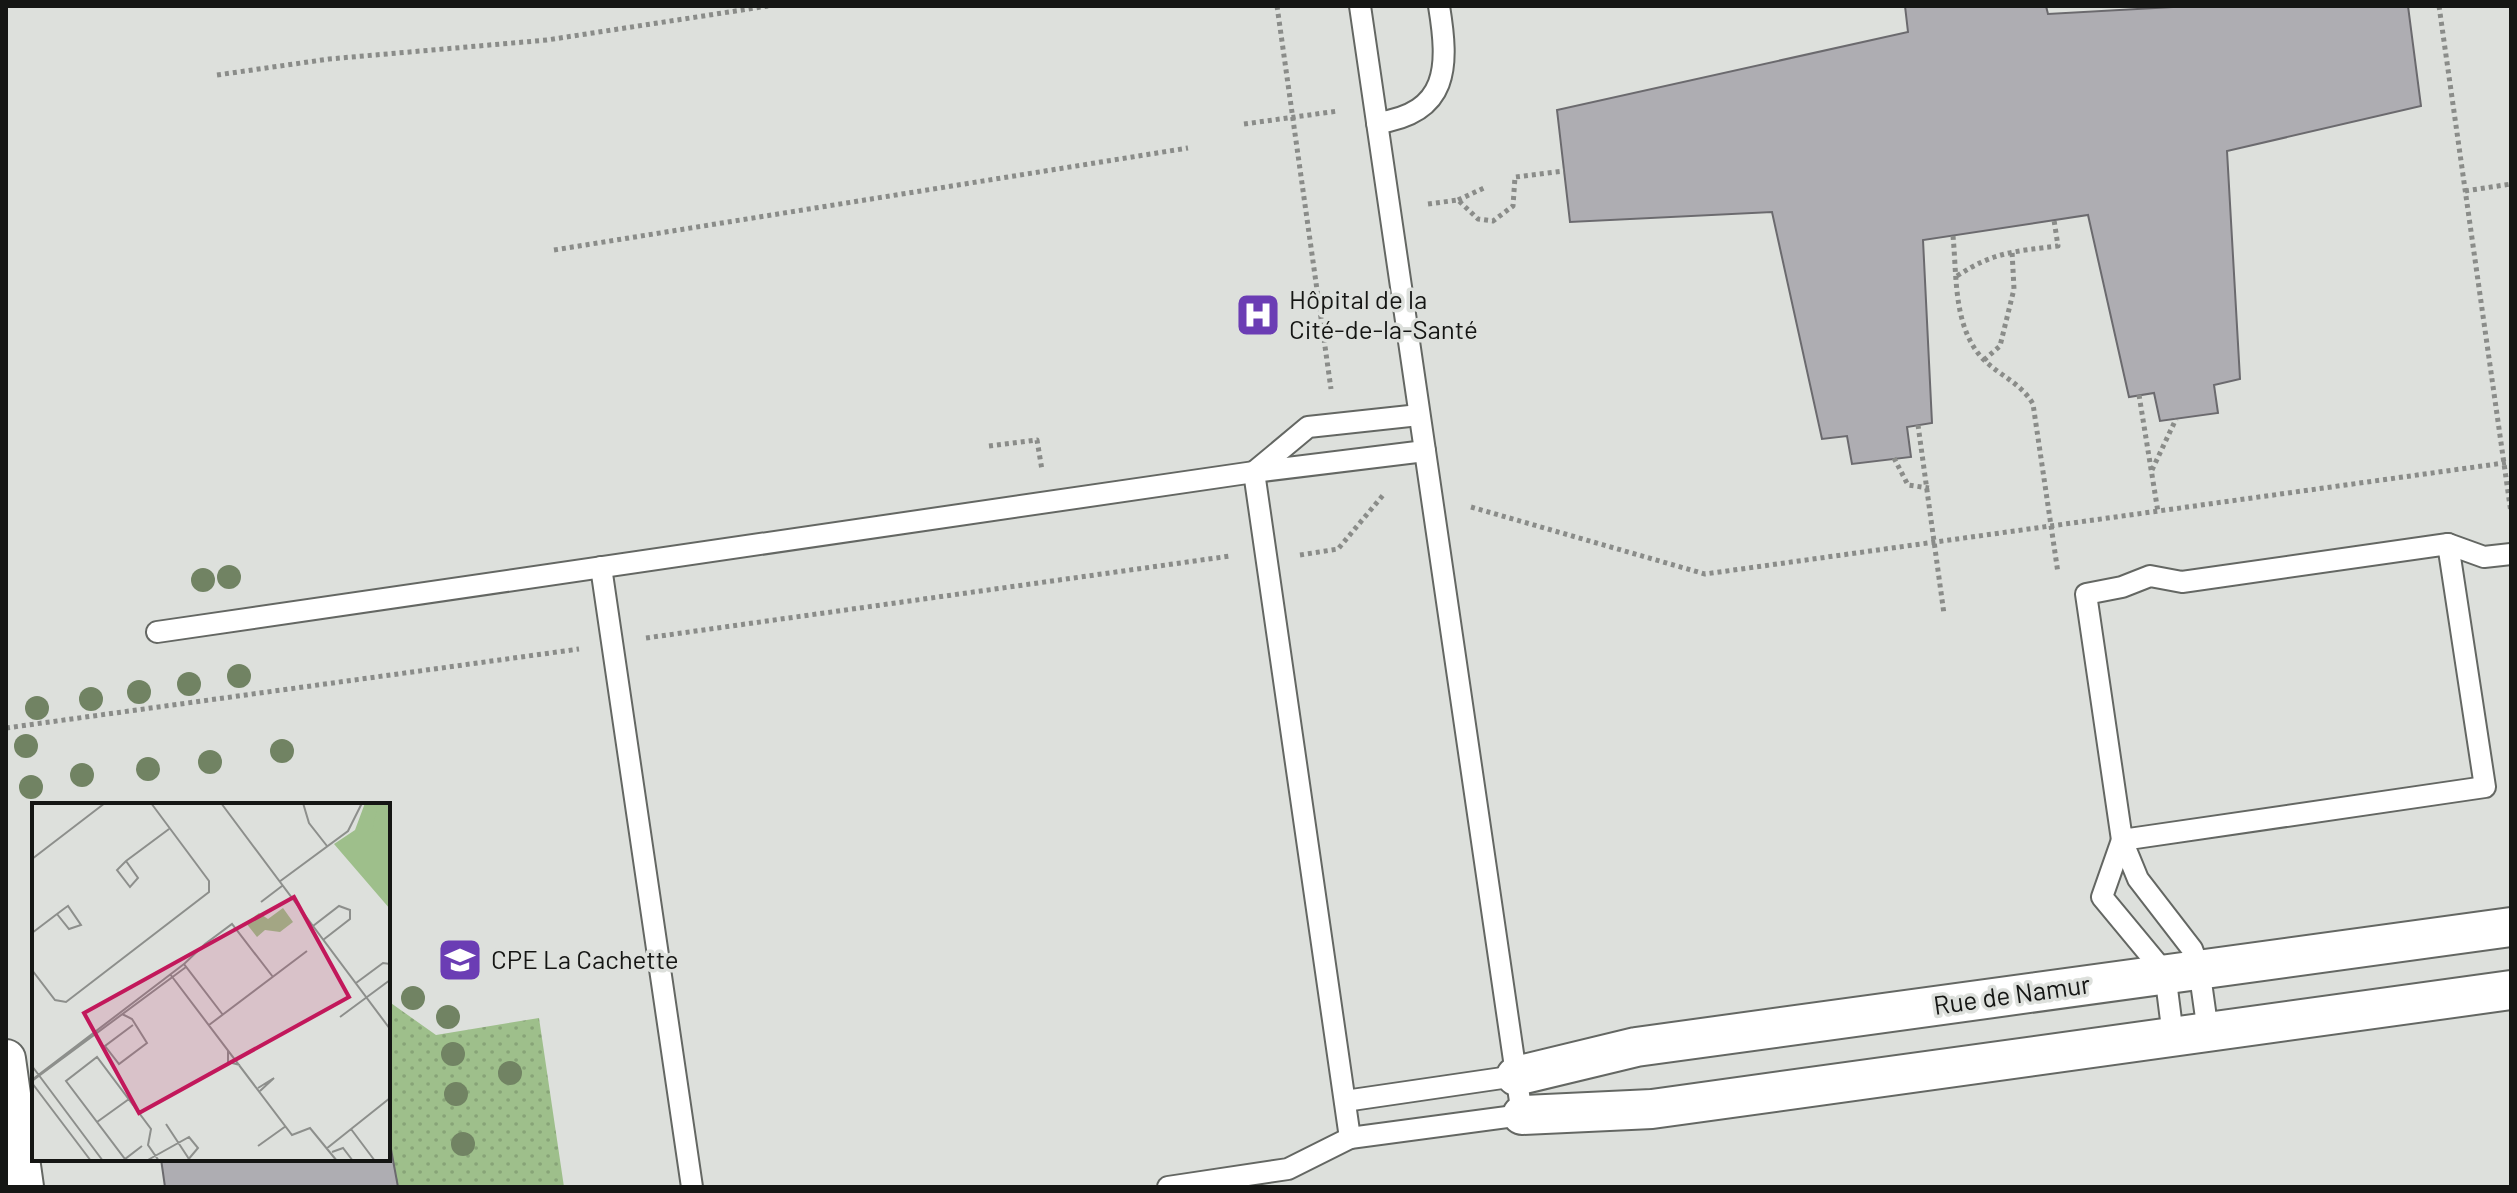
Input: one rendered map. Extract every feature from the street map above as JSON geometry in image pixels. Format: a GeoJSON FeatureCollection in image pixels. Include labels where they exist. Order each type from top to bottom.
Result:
{"type":"FeatureCollection","features":[{"type":"Feature","properties":{"kind":"street","name":"Rue de Namur"},"geometry":{"type":"LineString","coordinates":[[1516,1076],[1636,1047],[2511,927]]}},
{"type":"Feature","properties":{"kind":"street"},"geometry":{"type":"LineString","coordinates":[[1522,1115],[1652,1109],[2511,990]]}},
{"type":"Feature","properties":{"kind":"street"},"geometry":{"type":"LineString","coordinates":[[6,1059],[24,1187]]}},
{"type":"Feature","properties":{"kind":"lane"},"geometry":{"type":"LineString","coordinates":[[1168,1187],[1288,1169],[1350,1138],[1522,1115],[1360,6]]}},
{"type":"Feature","properties":{"kind":"lane"},"geometry":{"type":"LineString","coordinates":[[1377,123],[1416,114],[1436,90],[1444,65],[1439,6]]}},
{"type":"Feature","properties":{"kind":"lane"},"geometry":{"type":"LineString","coordinates":[[1254,472],[1308,427],[1419,415]]}},
{"type":"Feature","properties":{"kind":"lane"},"geometry":{"type":"LineString","coordinates":[[157,632],[1254,472],[1425,451]]}},
{"type":"Feature","properties":{"kind":"lane"},"geometry":{"type":"LineString","coordinates":[[1254,472],[1350,1138]]}},
{"type":"Feature","properties":{"kind":"lane"},"geometry":{"type":"LineString","coordinates":[[2122,840],[2485,787],[2448,544]]}},
{"type":"Feature","properties":{"kind":"lane"},"geometry":{"type":"LineString","coordinates":[[2190,1034],[2182,971],[2183,935],[2138,879],[2122,840],[2086,594],[2122,587],[2150,576],[2182,582],[2448,544],[2484,557],[2511,554]]}},
{"type":"Feature","properties":{"kind":"lane"},"geometry":{"type":"LineString","coordinates":[[601,567],[692,1187]]}},
{"type":"Feature","properties":{"kind":"lane"},"geometry":{"type":"LineString","coordinates":[[2122,840],[2102,897],[2182,971],[2190,1034]]}},
{"type":"Feature","properties":{"kind":"lane"},"geometry":{"type":"LineString","coordinates":[[1345,1101],[1516,1076]]}},
{"type":"Feature","properties":{"kind":"path"},"geometry":{"type":"LineString","coordinates":[[217,75],[329,59],[547,40],[768,6]]}},
{"type":"Feature","properties":{"kind":"path"},"geometry":{"type":"LineString","coordinates":[[1277,6],[1331,392]]}},
{"type":"Feature","properties":{"kind":"path"},"geometry":{"type":"LineString","coordinates":[[2439,6],[2511,513]]}},
{"type":"Feature","properties":{"kind":"path"},"geometry":{"type":"LineString","coordinates":[[1244,124],[1343,110]]}},
{"type":"Feature","properties":{"kind":"path"},"geometry":{"type":"LineString","coordinates":[[554,250],[1188,148]]}},
{"type":"Feature","properties":{"kind":"path"},"geometry":{"type":"LineString","coordinates":[[1458,200],[1478,219],[1493,221],[1513,206],[1515,177],[1564,171]]}},
{"type":"Feature","properties":{"kind":"path"},"geometry":{"type":"LineString","coordinates":[[2465,191],[2511,184]]}},
{"type":"Feature","properties":{"kind":"path"},"geometry":{"type":"LineString","coordinates":[[1428,204],[1458,200],[1486,187]]}},
{"type":"Feature","properties":{"kind":"path"},"geometry":{"type":"LineString","coordinates":[[1957,276],[1982,259],[2012,251],[2058,246],[2054,220]]}},
{"type":"Feature","properties":{"kind":"path"},"geometry":{"type":"LineString","coordinates":[[1953,236],[1962,324],[1984,360],[2026,391],[2033,404],[2059,585]]}},
{"type":"Feature","properties":{"kind":"path"},"geometry":{"type":"LineString","coordinates":[[1984,360],[2000,346],[2014,289],[2012,251]]}},
{"type":"Feature","properties":{"kind":"path"},"geometry":{"type":"LineString","coordinates":[[2139,395],[2158,512]]}},
{"type":"Feature","properties":{"kind":"path"},"geometry":{"type":"LineString","coordinates":[[2152,471],[2176,419]]}},
{"type":"Feature","properties":{"kind":"path"},"geometry":{"type":"LineString","coordinates":[[1918,425],[1944,614]]}},
{"type":"Feature","properties":{"kind":"path"},"geometry":{"type":"LineString","coordinates":[[989,446],[1037,440],[1046,502]]}},
{"type":"Feature","properties":{"kind":"path"},"geometry":{"type":"LineString","coordinates":[[1894,458],[1908,485],[1929,488]]}},
{"type":"Feature","properties":{"kind":"path"},"geometry":{"type":"LineString","coordinates":[[1471,507],[1705,574],[2511,462]]}},
{"type":"Feature","properties":{"kind":"path"},"geometry":{"type":"LineString","coordinates":[[1338,549],[1392,484]]}},
{"type":"Feature","properties":{"kind":"path"},"geometry":{"type":"LineString","coordinates":[[638,639],[1241,555]]}},
{"type":"Feature","properties":{"kind":"path"},"geometry":{"type":"LineString","coordinates":[[6,728],[584,648]]}},
{"type":"Feature","properties":{"kind":"green space"},"geometry":{"type":"Polygon","coordinates":[[[390,1002],[436,1035],[539,1018],[564,1187],[398,1187],[390,1144],[390,1002]]]}},
{"type":"Feature","properties":{"kind":"building"},"geometry":{"type":"Polygon","coordinates":[[[1905,6],[2046,6],[2048,14],[2191,6],[2408,6],[2421,106],[2227,151],[2240,379],[2214,385],[2218,413],[2160,421],[2154,393],[2129,397],[2088,215],[1923,240],[1932,423],[1907,427],[1911,457],[1852,464],[1847,436],[1822,439],[1772,212],[1570,222],[1557,110],[1908,32],[1905,6]]]}},
{"type":"Feature","properties":{"kind":"building"},"geometry":{"type":"Polygon","coordinates":[[[390,1144],[398,1187],[165,1187],[161,1161],[390,1161],[390,1144]]]}},
{"type":"Feature","properties":{"kind":"place","name":"Hôpital de la Cité-de-la-Santé"},"geometry":{"type":"Point","coordinates":[1258,315]}},
{"type":"Feature","properties":{"kind":"place","name":"CPE La Cachette"},"geometry":{"type":"Point","coordinates":[460,960]}}]}
